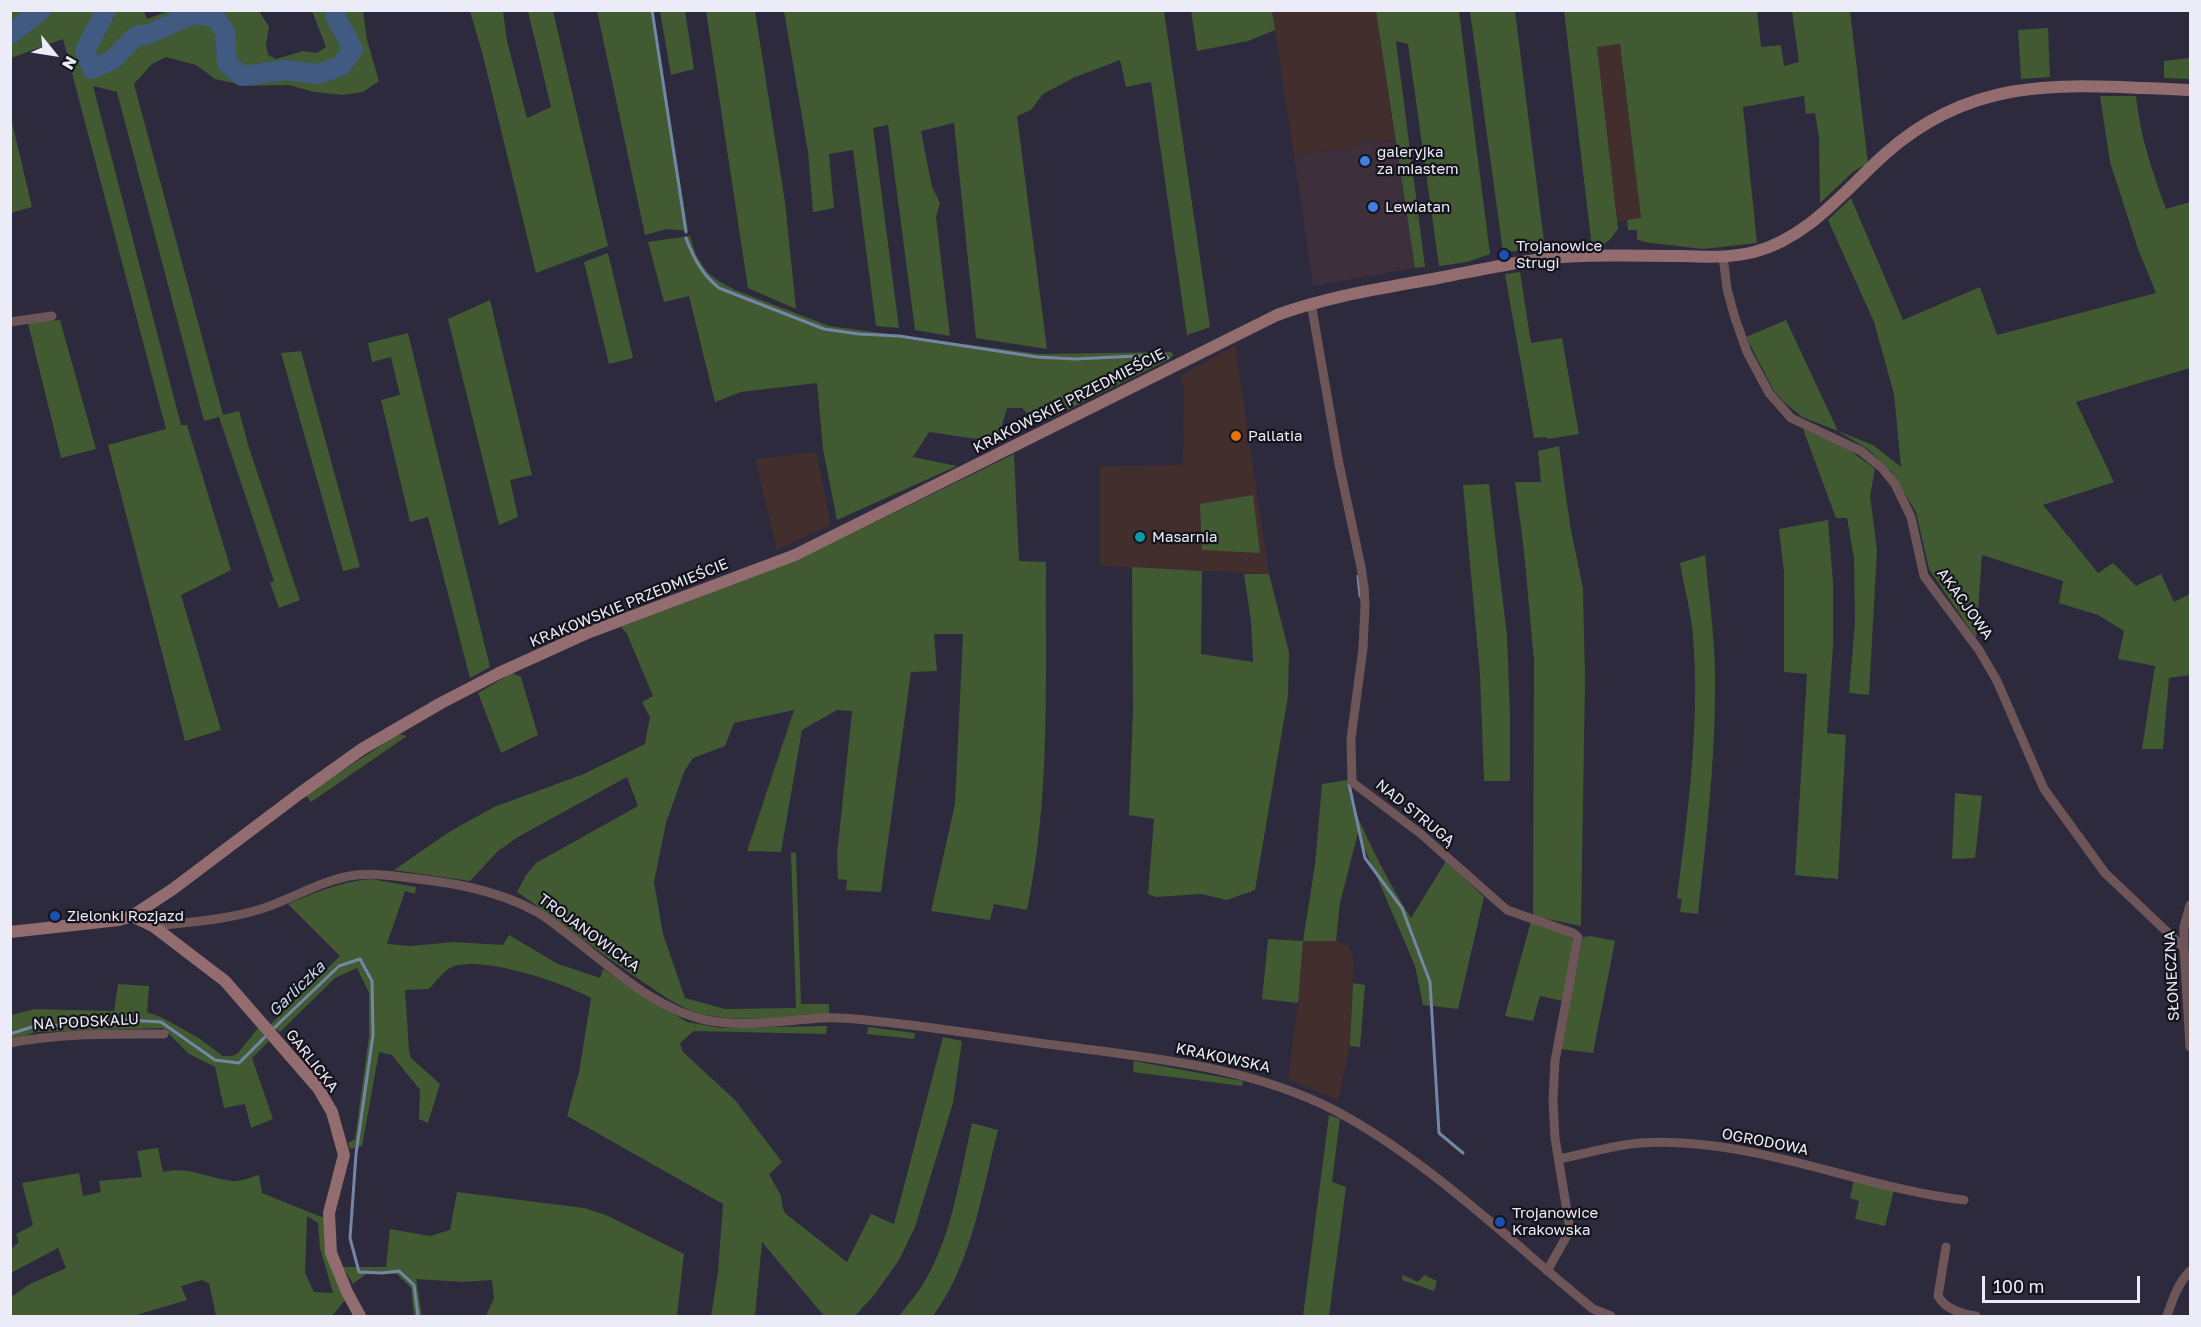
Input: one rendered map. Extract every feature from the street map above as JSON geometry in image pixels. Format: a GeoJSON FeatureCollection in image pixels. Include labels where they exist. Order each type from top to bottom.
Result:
{"type":"FeatureCollection","features":[{"type":"Feature","properties":{"kind":"main road","name":"KRAKOWSKIE PRZEDMIEŚCIE"},"geometry":{"type":"LineString","coordinates":[[10,932],[119,920],[132,916],[178,886],[362,749],[499,672],[613,622],[795,555],[1251,326],[1311,303],[1374,289],[1554,258],[1723,256],[1763,249],[1797,232],[1820,216],[1905,138],[1941,115],[1973,101],[2007,91],[2049,86],[2190,90]]}},
{"type":"Feature","properties":{"kind":"main road","name":"GARLICKA"},"geometry":{"type":"LineString","coordinates":[[132,916],[153,926],[225,981],[318,1088],[332,1112],[344,1155],[329,1213],[331,1253],[360,1317]]}},
{"type":"Feature","properties":{"kind":"street","name":"AKACJOWA"},"geometry":{"type":"LineString","coordinates":[[1723,256],[1727,289],[1735,318],[1747,352],[1769,393],[1791,418],[1861,451],[1882,468],[1895,484],[1911,517],[1924,576],[1979,650],[1998,681],[2044,789],[2105,873],[2184,948]]}},
{"type":"Feature","properties":{"kind":"street","name":"NAD STRUGĄ"},"geometry":{"type":"LineString","coordinates":[[1311,303],[1339,464],[1362,567],[1364,587],[1363,648],[1351,739],[1352,782],[1421,834],[1507,910],[1573,933],[1578,937],[1554,1061],[1552,1108],[1570,1230],[1546,1271]]}},
{"type":"Feature","properties":{"kind":"street"},"geometry":{"type":"LineString","coordinates":[[10,322],[52,316]]}},
{"type":"Feature","properties":{"kind":"street","name":"TROJANOWICKA"},"geometry":{"type":"LineString","coordinates":[[153,926],[233,916],[261,909],[339,879],[356,875],[378,874],[425,880],[492,892],[542,914],[651,996],[678,1012],[719,1023],[742,1024],[829,1018]]}},
{"type":"Feature","properties":{"kind":"street","name":"SŁONECZNA"},"geometry":{"type":"LineString","coordinates":[[2190,905],[2184,927],[2190,1047]]}},
{"type":"Feature","properties":{"kind":"street","name":"KRAKOWSKA"},"geometry":{"type":"LineString","coordinates":[[829,1018],[882,1022],[1126,1054],[1238,1073],[1284,1088],[1332,1109],[1367,1129],[1412,1160],[1593,1309],[1611,1317]]}},
{"type":"Feature","properties":{"kind":"street","name":"NA PODSKALU"},"geometry":{"type":"LineString","coordinates":[[10,1043],[34,1038],[89,1034],[164,1034]]}},
{"type":"Feature","properties":{"kind":"street","name":"OGRODOWA"},"geometry":{"type":"LineString","coordinates":[[1559,1159],[1639,1143],[1717,1147],[1825,1169],[1931,1196],[1964,1200]]}},
{"type":"Feature","properties":{"kind":"street"},"geometry":{"type":"LineString","coordinates":[[1946,1246],[1938,1296],[1947,1307],[1976,1317]]}},
{"type":"Feature","properties":{"kind":"street"},"geometry":{"type":"LineString","coordinates":[[2167,1317],[2176,1293],[2190,1271]]}},
{"type":"Feature","properties":{"kind":"shaded area"},"geometry":{"type":"Polygon","coordinates":[[[1272,11],[1376,11],[1395,140],[1375,143],[1373,139],[1359,141],[1360,146],[1294,156],[1272,11]]]}},
{"type":"Feature","properties":{"kind":"shaded area"},"geometry":{"type":"Polygon","coordinates":[[[1620,44],[1641,219],[1617,222],[1596,47],[1620,44]]]}},
{"type":"Feature","properties":{"kind":"shaded area"},"geometry":{"type":"Polygon","coordinates":[[[1374,139],[1375,143],[1395,140],[1415,268],[1313,286],[1294,156],[1359,146],[1359,141],[1374,139]]]}},
{"type":"Feature","properties":{"kind":"shaded area"},"geometry":{"type":"Polygon","coordinates":[[[1235,346],[1269,574],[1100,566],[1100,466],[1183,465],[1184,391],[1180,375],[1235,346]]]}},
{"type":"Feature","properties":{"kind":"shaded area"},"geometry":{"type":"Polygon","coordinates":[[[816,452],[831,525],[777,550],[755,459],[816,452]]]}},
{"type":"Feature","properties":{"kind":"shaded area"},"geometry":{"type":"Polygon","coordinates":[[[1303,941],[1336,941],[1349,946],[1354,959],[1350,1046],[1338,1100],[1288,1079],[1303,941]]]}},
{"type":"Feature","properties":{"kind":"green space"},"geometry":{"type":"Polygon","coordinates":[[[10,11],[144,11],[147,19],[168,11],[259,11],[269,27],[266,45],[268,55],[276,59],[303,51],[317,53],[326,47],[312,11],[363,11],[367,40],[379,81],[363,92],[343,95],[314,92],[289,85],[247,86],[215,79],[196,65],[166,57],[152,64],[134,84],[223,415],[239,411],[249,448],[300,600],[279,608],[270,583],[274,581],[219,417],[204,421],[117,92],[93,86],[181,425],[187,425],[231,570],[181,595],[221,730],[185,741],[108,445],[166,429],[63,39],[11,58],[10,11]]]}},
{"type":"Feature","properties":{"kind":"green space"},"geometry":{"type":"Polygon","coordinates":[[[470,11],[503,11],[507,41],[527,118],[551,107],[528,11],[553,11],[608,246],[536,273],[470,11]]]}},
{"type":"Feature","properties":{"kind":"green space"},"geometry":{"type":"Polygon","coordinates":[[[597,11],[653,11],[688,231],[667,229],[645,235],[597,11]]]}},
{"type":"Feature","properties":{"kind":"green space"},"geometry":{"type":"Polygon","coordinates":[[[660,11],[685,11],[694,69],[671,75],[660,11]]]}},
{"type":"Feature","properties":{"kind":"green space"},"geometry":{"type":"Polygon","coordinates":[[[706,11],[755,11],[785,202],[796,309],[748,288],[706,11]]]}},
{"type":"Feature","properties":{"kind":"green space"},"geometry":{"type":"Polygon","coordinates":[[[784,11],[1164,11],[1210,327],[1187,335],[1151,82],[1126,87],[1120,60],[1073,78],[1043,94],[1031,110],[1017,116],[1047,349],[976,338],[954,123],[921,131],[932,187],[940,203],[936,217],[950,336],[915,330],[888,125],[873,128],[899,328],[876,326],[853,150],[829,154],[834,208],[813,212],[808,152],[784,11]]]}},
{"type":"Feature","properties":{"kind":"green space"},"geometry":{"type":"Polygon","coordinates":[[[1191,11],[1272,11],[1275,30],[1248,41],[1197,51],[1191,11]]]}},
{"type":"Feature","properties":{"kind":"green space"},"geometry":{"type":"Polygon","coordinates":[[[1376,11],[1459,11],[1490,254],[1467,262],[1439,266],[1408,44],[1396,41],[1425,267],[1415,268],[1376,11]]]}},
{"type":"Feature","properties":{"kind":"green space"},"geometry":{"type":"Polygon","coordinates":[[[1470,11],[1515,11],[1545,249],[1503,252],[1470,11]]]}},
{"type":"Feature","properties":{"kind":"green space"},"geometry":{"type":"Polygon","coordinates":[[[1564,11],[1757,11],[1761,47],[1781,45],[1784,66],[1799,62],[1792,11],[1850,11],[1868,163],[1853,172],[1820,203],[1819,137],[1815,113],[1806,114],[1804,96],[1743,107],[1757,243],[1703,249],[1644,242],[1637,239],[1637,230],[1628,230],[1627,220],[1641,218],[1620,44],[1597,47],[1618,229],[1601,246],[1592,248],[1564,11]]]}},
{"type":"Feature","properties":{"kind":"green space"},"geometry":{"type":"Polygon","coordinates":[[[2048,28],[2050,77],[2021,79],[2018,30],[2048,28]]]}},
{"type":"Feature","properties":{"kind":"green space"},"geometry":{"type":"Polygon","coordinates":[[[2190,58],[2190,79],[2164,78],[2164,61],[2190,58]]]}},
{"type":"Feature","properties":{"kind":"green space"},"geometry":{"type":"Polygon","coordinates":[[[2100,96],[2136,96],[2147,153],[2166,209],[2190,202],[2190,368],[2076,402],[2114,482],[2043,505],[2098,573],[2113,563],[2136,586],[2161,574],[2174,602],[2190,594],[2190,675],[2169,678],[2163,749],[2142,749],[2155,666],[2118,659],[2124,631],[2098,615],[2059,603],[2063,581],[1982,555],[1976,638],[1929,569],[1916,512],[1892,472],[1869,450],[1838,431],[1873,445],[1901,467],[1894,394],[1874,322],[1828,220],[1851,198],[1903,320],[1980,287],[1997,335],[2156,293],[2138,249],[2110,162],[2100,96]]]}},
{"type":"Feature","properties":{"kind":"green space"},"geometry":{"type":"Polygon","coordinates":[[[11,118],[32,207],[10,213],[11,118]]]}},
{"type":"Feature","properties":{"kind":"green space"},"geometry":{"type":"Polygon","coordinates":[[[690,236],[696,255],[707,272],[717,280],[735,290],[829,326],[1039,354],[1171,352],[1174,355],[1049,419],[1030,416],[1022,408],[1007,408],[997,442],[929,432],[913,457],[957,466],[837,520],[823,449],[817,383],[741,392],[715,402],[689,296],[664,302],[648,242],[690,236]]]}},
{"type":"Feature","properties":{"kind":"green space"},"geometry":{"type":"Polygon","coordinates":[[[608,253],[633,358],[609,364],[584,262],[608,253]]]}},
{"type":"Feature","properties":{"kind":"green space"},"geometry":{"type":"Polygon","coordinates":[[[1520,272],[1531,343],[1562,338],[1579,434],[1548,439],[1534,438],[1505,274],[1520,272]]]}},
{"type":"Feature","properties":{"kind":"green space"},"geometry":{"type":"Polygon","coordinates":[[[490,300],[532,475],[510,480],[518,517],[499,525],[448,319],[490,300]]]}},
{"type":"Feature","properties":{"kind":"green space"},"geometry":{"type":"Polygon","coordinates":[[[60,320],[96,449],[61,458],[28,323],[60,320]]]}},
{"type":"Feature","properties":{"kind":"green space"},"geometry":{"type":"Polygon","coordinates":[[[1786,320],[1838,431],[1802,417],[1784,402],[1774,391],[1746,337],[1786,320]]]}},
{"type":"Feature","properties":{"kind":"green space"},"geometry":{"type":"Polygon","coordinates":[[[408,333],[490,667],[470,678],[428,517],[410,522],[381,400],[400,395],[391,357],[372,362],[368,343],[408,333]]]}},
{"type":"Feature","properties":{"kind":"green space"},"geometry":{"type":"Polygon","coordinates":[[[301,351],[360,567],[343,571],[281,353],[301,351]]]}},
{"type":"Feature","properties":{"kind":"green space"},"geometry":{"type":"Polygon","coordinates":[[[1803,429],[1840,443],[1875,469],[1870,496],[1877,550],[1869,695],[1849,693],[1855,623],[1854,558],[1847,518],[1836,518],[1803,429]]]}},
{"type":"Feature","properties":{"kind":"green space"},"geometry":{"type":"Polygon","coordinates":[[[1559,446],[1570,525],[1583,589],[1585,680],[1581,926],[1533,916],[1534,661],[1515,482],[1541,482],[1538,451],[1559,446]]]}},
{"type":"Feature","properties":{"kind":"green space"},"geometry":{"type":"Polygon","coordinates":[[[1014,454],[1019,561],[1046,562],[1046,693],[1043,780],[1035,867],[1027,910],[994,904],[990,920],[931,911],[955,804],[963,634],[934,634],[937,671],[911,672],[881,892],[846,890],[847,880],[838,879],[837,855],[852,711],[837,710],[802,730],[781,852],[747,851],[794,710],[734,723],[725,746],[693,758],[684,772],[666,823],[654,882],[663,934],[685,998],[725,1009],[796,1008],[791,852],[796,853],[801,1004],[829,1004],[829,1014],[742,1019],[724,1018],[692,1011],[640,980],[517,892],[536,863],[638,806],[627,777],[518,837],[498,851],[470,881],[394,870],[449,832],[494,807],[584,774],[645,744],[650,717],[642,702],[653,696],[627,634],[621,627],[799,559],[1014,454]]]}},
{"type":"Feature","properties":{"kind":"green space"},"geometry":{"type":"Polygon","coordinates":[[[1489,484],[1507,636],[1510,781],[1484,781],[1480,675],[1463,485],[1489,484]]]}},
{"type":"Feature","properties":{"kind":"green space"},"geometry":{"type":"Polygon","coordinates":[[[1253,495],[1260,553],[1202,550],[1200,504],[1253,495]]]}},
{"type":"Feature","properties":{"kind":"green space"},"geometry":{"type":"Polygon","coordinates":[[[1828,520],[1833,583],[1833,646],[1827,733],[1846,735],[1838,879],[1795,875],[1807,674],[1784,672],[1784,572],[1779,529],[1828,520]]]}},
{"type":"Feature","properties":{"kind":"green space"},"geometry":{"type":"Polygon","coordinates":[[[1705,555],[1712,622],[1715,717],[1698,914],[1680,912],[1682,899],[1677,898],[1689,800],[1695,702],[1692,627],[1680,563],[1705,555]]]}},
{"type":"Feature","properties":{"kind":"green space"},"geometry":{"type":"Polygon","coordinates":[[[1132,567],[1202,571],[1201,654],[1253,662],[1251,621],[1244,574],[1269,574],[1289,652],[1288,696],[1255,890],[1227,900],[1201,894],[1156,897],[1148,894],[1154,819],[1129,815],[1133,710],[1132,567]]]}},
{"type":"Feature","properties":{"kind":"green space"},"geometry":{"type":"Polygon","coordinates":[[[512,673],[521,677],[538,735],[501,753],[478,693],[512,673]]]}},
{"type":"Feature","properties":{"kind":"green space"},"geometry":{"type":"Polygon","coordinates":[[[398,734],[407,736],[311,802],[306,795],[398,734]]]}},
{"type":"Feature","properties":{"kind":"green space"},"geometry":{"type":"Polygon","coordinates":[[[1347,780],[1349,783],[1353,806],[1366,835],[1411,918],[1446,861],[1484,897],[1458,1009],[1423,1005],[1415,966],[1358,833],[1340,903],[1336,941],[1303,941],[1315,865],[1322,784],[1347,780]]]}},
{"type":"Feature","properties":{"kind":"green space"},"geometry":{"type":"Polygon","coordinates":[[[1955,793],[1982,796],[1975,858],[1952,859],[1955,793]]]}},
{"type":"Feature","properties":{"kind":"green space"},"geometry":{"type":"Polygon","coordinates":[[[371,879],[416,887],[415,894],[405,891],[387,944],[410,946],[454,942],[503,945],[509,935],[558,964],[600,978],[603,969],[687,1022],[721,1028],[827,1026],[826,1034],[694,1031],[680,1043],[682,1051],[735,1100],[782,1162],[769,1174],[781,1196],[786,1214],[847,1262],[871,1214],[894,1224],[943,1037],[962,1041],[953,1103],[915,1227],[899,1260],[875,1294],[855,1316],[824,1316],[762,1242],[755,1316],[711,1316],[718,1272],[723,1204],[567,1116],[579,1072],[591,998],[562,985],[522,972],[465,964],[449,969],[429,989],[405,990],[411,1058],[440,1084],[428,1123],[419,1119],[420,1090],[392,1055],[379,1052],[362,1146],[350,1149],[348,1143],[355,1139],[369,1036],[369,993],[357,968],[335,978],[280,1032],[270,1025],[340,956],[288,904],[339,885],[371,879]]]}},
{"type":"Feature","properties":{"kind":"green space"},"geometry":{"type":"Polygon","coordinates":[[[1531,921],[1570,935],[1574,943],[1563,1001],[1540,996],[1533,1021],[1505,1016],[1531,921]]]}},
{"type":"Feature","properties":{"kind":"green space"},"geometry":{"type":"Polygon","coordinates":[[[1591,936],[1615,941],[1593,1053],[1560,1049],[1583,937],[1591,936]]]}},
{"type":"Feature","properties":{"kind":"green space"},"geometry":{"type":"Polygon","coordinates":[[[1268,939],[1303,941],[1298,1003],[1262,999],[1268,939]]]}},
{"type":"Feature","properties":{"kind":"green space"},"geometry":{"type":"Polygon","coordinates":[[[1353,983],[1365,985],[1360,1047],[1350,1046],[1353,983]]]}},
{"type":"Feature","properties":{"kind":"green space"},"geometry":{"type":"Polygon","coordinates":[[[118,984],[149,986],[147,1012],[197,1037],[223,1056],[238,1053],[258,1028],[269,1041],[252,1058],[273,1119],[251,1128],[245,1104],[224,1108],[215,1067],[189,1054],[163,1028],[36,1032],[11,1040],[11,1015],[35,1009],[114,1011],[118,984]]]}},
{"type":"Feature","properties":{"kind":"green space"},"geometry":{"type":"Polygon","coordinates":[[[868,1027],[915,1033],[914,1039],[867,1034],[868,1027]]]}},
{"type":"Feature","properties":{"kind":"green space"},"geometry":{"type":"Polygon","coordinates":[[[1134,1061],[1243,1081],[1242,1086],[1133,1072],[1134,1061]]]}},
{"type":"Feature","properties":{"kind":"green space"},"geometry":{"type":"Polygon","coordinates":[[[1329,1115],[1340,1119],[1332,1182],[1346,1187],[1329,1316],[1303,1316],[1329,1115]]]}},
{"type":"Feature","properties":{"kind":"green space"},"geometry":{"type":"Polygon","coordinates":[[[972,1123],[998,1130],[981,1202],[966,1250],[946,1295],[933,1316],[899,1316],[923,1284],[943,1242],[955,1203],[972,1123]]]}},
{"type":"Feature","properties":{"kind":"green space"},"geometry":{"type":"Polygon","coordinates":[[[158,1148],[163,1172],[189,1171],[235,1181],[259,1175],[262,1193],[324,1218],[346,1299],[332,1316],[216,1316],[209,1283],[202,1280],[181,1286],[187,1300],[133,1316],[11,1316],[11,1297],[30,1284],[66,1268],[58,1248],[11,1273],[11,1249],[19,1242],[16,1234],[33,1225],[22,1183],[79,1173],[83,1196],[101,1192],[99,1181],[142,1177],[137,1151],[158,1148]],[[307,1216],[305,1273],[314,1292],[333,1293],[320,1248],[318,1223],[307,1216]]]}},
{"type":"Feature","properties":{"kind":"green space"},"geometry":{"type":"Polygon","coordinates":[[[1854,1179],[1894,1190],[1885,1226],[1855,1219],[1859,1201],[1850,1198],[1854,1179]]]}},
{"type":"Feature","properties":{"kind":"green space"},"geometry":{"type":"Polygon","coordinates":[[[457,1192],[584,1208],[606,1215],[684,1254],[677,1316],[486,1316],[494,1298],[492,1280],[463,1282],[416,1279],[422,1316],[414,1316],[411,1288],[397,1274],[366,1274],[353,1284],[343,1267],[386,1267],[390,1229],[430,1236],[450,1230],[457,1192]]]}},
{"type":"Feature","properties":{"kind":"green space"},"geometry":{"type":"Polygon","coordinates":[[[1403,1275],[1418,1282],[1424,1275],[1437,1281],[1434,1291],[1402,1280],[1403,1275]]]}},
{"type":"Feature","properties":{"kind":"waterway"},"geometry":{"type":"LineString","coordinates":[[10,34],[41,10]]}},
{"type":"Feature","properties":{"kind":"waterway"},"geometry":{"type":"LineString","coordinates":[[106,10],[85,51],[92,69],[112,60],[136,36],[149,34],[193,14],[215,17],[225,32],[227,63],[242,76],[285,70],[318,74],[341,66],[353,49],[335,16],[337,10]]}},
{"type":"Feature","properties":{"kind":"waterway"},"geometry":{"type":"LineString","coordinates":[[652,10],[686,232]]}},
{"type":"Feature","properties":{"kind":"waterway"},"geometry":{"type":"LineString","coordinates":[[686,238],[699,266],[719,288],[824,329],[899,336],[1037,357],[1075,359],[1165,355],[1168,358]]}},
{"type":"Feature","properties":{"kind":"waterway"},"geometry":{"type":"LineString","coordinates":[[1358,576],[1360,596]]}},
{"type":"Feature","properties":{"kind":"waterway"},"geometry":{"type":"LineString","coordinates":[[1349,784],[1365,858],[1402,908],[1430,982],[1439,1133],[1463,1153]]}},
{"type":"Feature","properties":{"kind":"waterway","name":"Garliczka"},"geometry":{"type":"LineString","coordinates":[[272,1030],[339,966],[360,959],[372,981],[373,1035],[356,1154],[350,1238],[359,1272],[399,1271],[414,1285],[418,1316]]}},
{"type":"Feature","properties":{"kind":"waterway","name":"Garliczka"},"geometry":{"type":"LineString","coordinates":[[10,1034],[32,1027],[127,1020],[161,1022],[215,1060],[239,1063],[267,1035]]}},
{"type":"Feature","properties":{"kind":"place","name":"galeryjka za miastem"},"geometry":{"type":"Point","coordinates":[1365,161]}},
{"type":"Feature","properties":{"kind":"place","name":"Lewiatan"},"geometry":{"type":"Point","coordinates":[1373,207]}},
{"type":"Feature","properties":{"kind":"place","name":"Trojanowice Strugi"},"geometry":{"type":"Point","coordinates":[1504,255]}},
{"type":"Feature","properties":{"kind":"place","name":"Pallatia"},"geometry":{"type":"Point","coordinates":[1236,436]}},
{"type":"Feature","properties":{"kind":"place","name":"Masarnia"},"geometry":{"type":"Point","coordinates":[1140,537]}},
{"type":"Feature","properties":{"kind":"place","name":"Zielonki Rozjazd"},"geometry":{"type":"Point","coordinates":[55,916]}},
{"type":"Feature","properties":{"kind":"place","name":"Trojanowice Krakowska"},"geometry":{"type":"Point","coordinates":[1500,1222]}}]}
